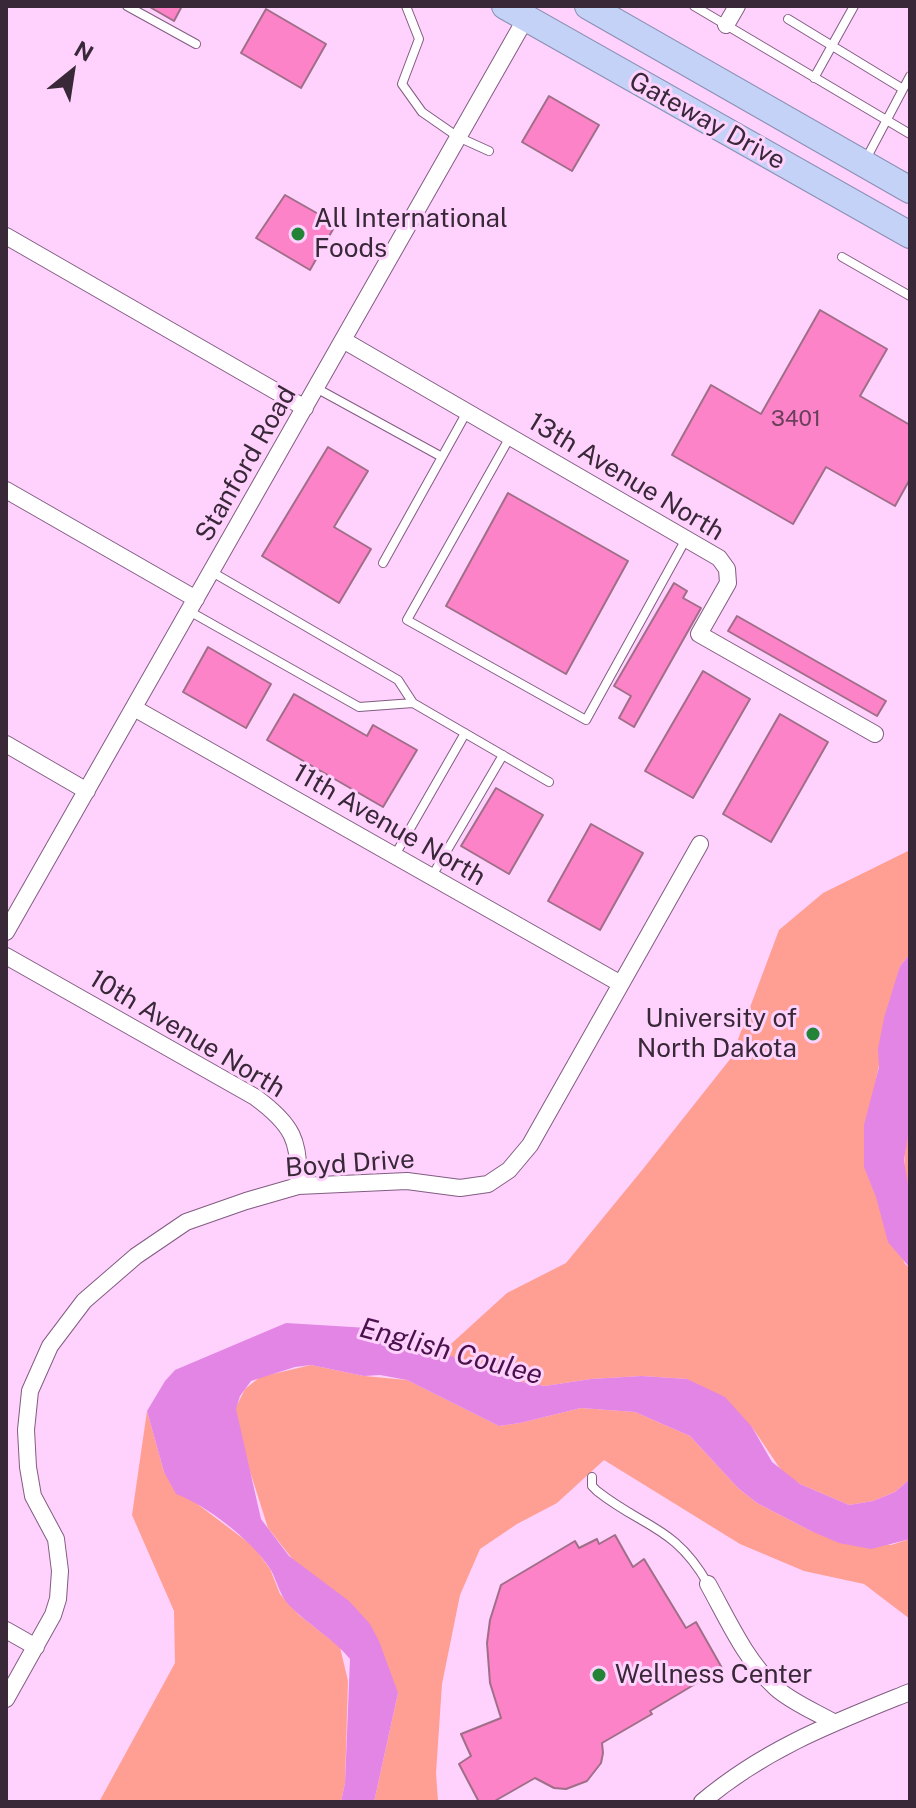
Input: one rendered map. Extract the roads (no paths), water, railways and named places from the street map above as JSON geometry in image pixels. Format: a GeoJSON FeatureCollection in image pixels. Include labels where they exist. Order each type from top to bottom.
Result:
{"type":"FeatureCollection","features":[{"type":"Feature","properties":{"kind":"highway","name":"Gateway Drive"},"geometry":{"type":"LineString","coordinates":[[588,6],[910,190]]}},
{"type":"Feature","properties":{"kind":"highway","name":"Gateway Drive"},"geometry":{"type":"LineString","coordinates":[[521,10],[910,235]]}},
{"type":"Feature","properties":{"kind":"highway"},"geometry":{"type":"LineString","coordinates":[[845,199],[864,163]]}},
{"type":"Feature","properties":{"kind":"street"},"geometry":{"type":"LineString","coordinates":[[726,25],[737,6]]}},
{"type":"Feature","properties":{"kind":"street","name":"Stanford Road"},"geometry":{"type":"LineString","coordinates":[[6,932],[458,137],[521,10]]}},
{"type":"Feature","properties":{"kind":"street"},"geometry":{"type":"LineString","coordinates":[[6,236],[305,408]]}},
{"type":"Feature","properties":{"kind":"street","name":"13th Avenue North"},"geometry":{"type":"LineString","coordinates":[[343,340],[719,558],[727,569],[728,583],[699,634],[875,734]]}},
{"type":"Feature","properties":{"kind":"street"},"geometry":{"type":"LineString","coordinates":[[6,490],[192,605]]}},
{"type":"Feature","properties":{"kind":"street","name":"11th Avenue North"},"geometry":{"type":"LineString","coordinates":[[134,708],[621,984]]}},
{"type":"Feature","properties":{"kind":"street"},"geometry":{"type":"LineString","coordinates":[[6,744],[87,791]]}},
{"type":"Feature","properties":{"kind":"street","name":"Boyd Drive"},"geometry":{"type":"LineString","coordinates":[[6,1699],[36,1647],[58,1599],[60,1571],[56,1539],[33,1496],[28,1467],[26,1430],[30,1391],[50,1346],[84,1301],[136,1256],[186,1222],[298,1186],[407,1181],[460,1188],[488,1184],[509,1170],[530,1145],[700,844]]}},
{"type":"Feature","properties":{"kind":"street","name":"10th Avenue North"},"geometry":{"type":"LineString","coordinates":[[6,956],[255,1097],[276,1112],[294,1135],[300,1159],[298,1186]]}},
{"type":"Feature","properties":{"kind":"street"},"geometry":{"type":"LineString","coordinates":[[708,1584],[765,1677],[778,1690],[835,1723]]}},
{"type":"Feature","properties":{"kind":"street"},"geometry":{"type":"LineString","coordinates":[[6,1630],[36,1647]]}},
{"type":"Feature","properties":{"kind":"street"},"geometry":{"type":"LineString","coordinates":[[702,1802],[768,1754],[910,1692]]}},
{"type":"Feature","properties":{"kind":"lane"},"geometry":{"type":"LineString","coordinates":[[127,6],[196,44]]}},
{"type":"Feature","properties":{"kind":"lane"},"geometry":{"type":"LineString","coordinates":[[406,6],[419,39],[402,84],[422,112],[458,137],[489,151]]}},
{"type":"Feature","properties":{"kind":"lane"},"geometry":{"type":"LineString","coordinates":[[694,6],[910,134]]}},
{"type":"Feature","properties":{"kind":"lane"},"geometry":{"type":"LineString","coordinates":[[814,78],[854,6]]}},
{"type":"Feature","properties":{"kind":"lane"},"geometry":{"type":"LineString","coordinates":[[788,19],[903,89]]}},
{"type":"Feature","properties":{"kind":"lane"},"geometry":{"type":"LineString","coordinates":[[864,163],[910,76]]}},
{"type":"Feature","properties":{"kind":"lane"},"geometry":{"type":"LineString","coordinates":[[842,257],[910,296]]}},
{"type":"Feature","properties":{"kind":"lane"},"geometry":{"type":"LineString","coordinates":[[316,388],[442,457]]}},
{"type":"Feature","properties":{"kind":"lane"},"geometry":{"type":"LineString","coordinates":[[383,563],[467,412]]}},
{"type":"Feature","properties":{"kind":"lane"},"geometry":{"type":"LineString","coordinates":[[510,437],[407,620],[586,720],[686,539]]}},
{"type":"Feature","properties":{"kind":"lane"},"geometry":{"type":"LineString","coordinates":[[212,572],[398,680],[413,703],[549,782]]}},
{"type":"Feature","properties":{"kind":"lane"},"geometry":{"type":"LineString","coordinates":[[192,605],[359,707],[413,703]]}},
{"type":"Feature","properties":{"kind":"lane"},"geometry":{"type":"LineString","coordinates":[[395,856],[465,733]]}},
{"type":"Feature","properties":{"kind":"lane"},"geometry":{"type":"LineString","coordinates":[[432,877],[503,755]]}},
{"type":"Feature","properties":{"kind":"lane"},"geometry":{"type":"LineString","coordinates":[[592,1477],[592,1486],[597,1491],[669,1535],[683,1547],[708,1584]]}},
{"type":"Feature","properties":{"kind":"place","name":"All International Foods"},"geometry":{"type":"Point","coordinates":[298,234]}},
{"type":"Feature","properties":{"kind":"place","name":"University of North Dakota"},"geometry":{"type":"Point","coordinates":[813,1034]}},
{"type":"Feature","properties":{"kind":"place","name":"Wellness Center"},"geometry":{"type":"Point","coordinates":[599,1675]}},
{"type":"Feature","properties":{"kind":"water label","name":"English Coulee"},"geometry":{"type":"Point","coordinates":[451,1352]}}]}
